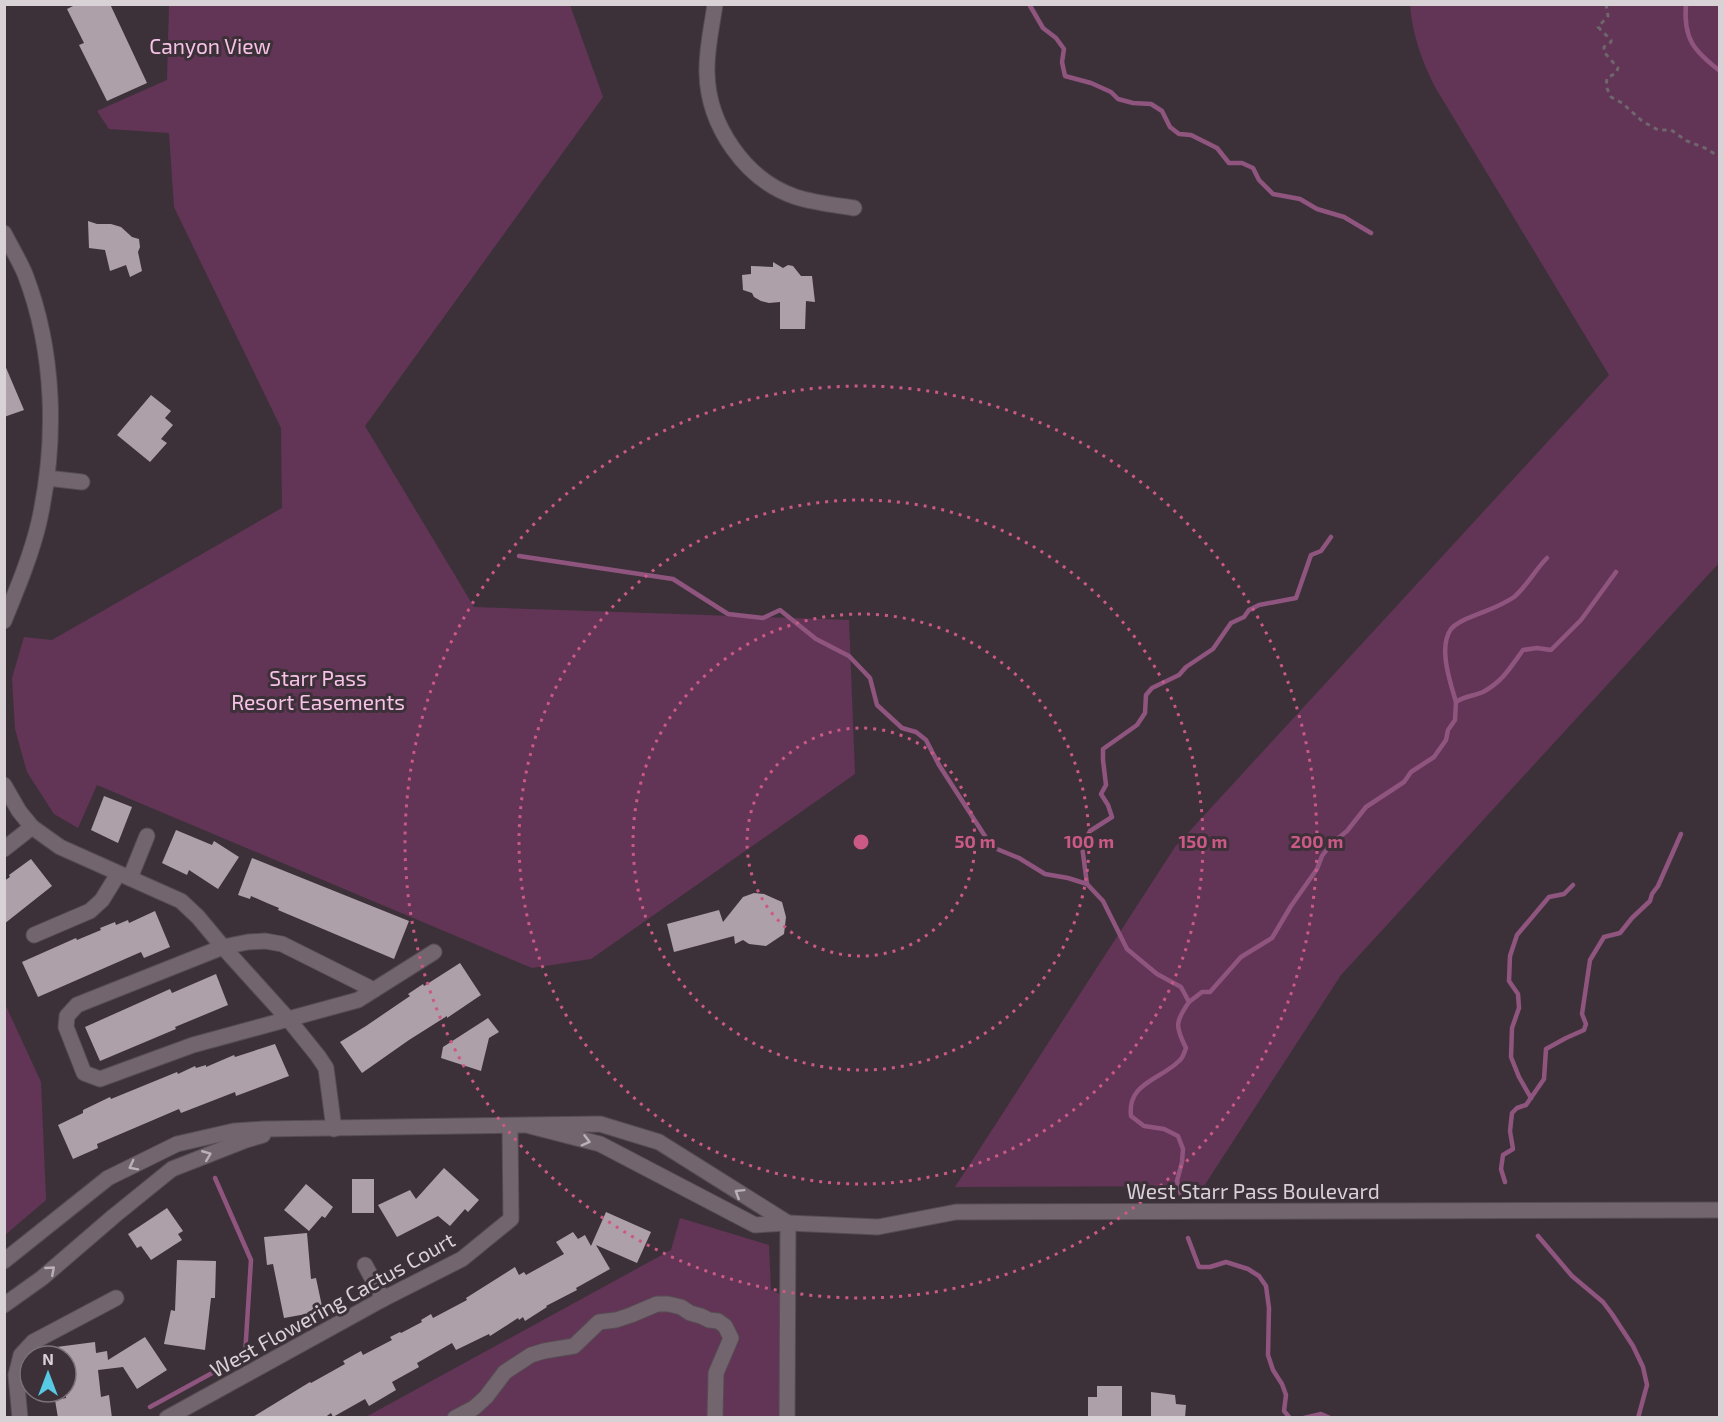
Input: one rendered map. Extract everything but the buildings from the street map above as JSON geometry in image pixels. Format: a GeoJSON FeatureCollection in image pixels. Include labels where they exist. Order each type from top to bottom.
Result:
{"type":"FeatureCollection","features":[{"type":"Feature","properties":{"kind":"street"},"geometry":{"type":"LineString","coordinates":[[715,4],[707,73],[709,94],[713,112],[730,146],[756,173],[775,187],[793,196],[815,202],[854,208]]}},
{"type":"Feature","properties":{"kind":"street"},"geometry":{"type":"LineString","coordinates":[[4,233],[24,274],[42,333],[48,368],[51,442],[48,478],[39,523],[28,560],[4,621]]}},
{"type":"Feature","properties":{"kind":"street"},"geometry":{"type":"LineString","coordinates":[[48,478],[82,482]]}},
{"type":"Feature","properties":{"kind":"street"},"geometry":{"type":"LineString","coordinates":[[4,785],[19,811],[32,827],[60,847],[181,901],[198,917],[289,1020],[326,1068],[334,1129]]}},
{"type":"Feature","properties":{"kind":"street"},"geometry":{"type":"LineString","coordinates":[[4,849],[32,827]]}},
{"type":"Feature","properties":{"kind":"street"},"geometry":{"type":"LineString","coordinates":[[33,935],[90,910],[102,900],[124,876],[147,836]]}},
{"type":"Feature","properties":{"kind":"street"},"geometry":{"type":"LineString","coordinates":[[375,990],[282,944],[256,941],[223,947],[77,1005],[68,1016],[66,1027],[84,1073],[100,1080],[193,1045],[358,1000],[375,990],[434,952]]}},
{"type":"Feature","properties":{"kind":"street","name":"West Starr Pass Boulevard"},"geometry":{"type":"LineString","coordinates":[[4,1261],[108,1178],[177,1144],[234,1131],[264,1129],[600,1124],[659,1142],[788,1223]]}},
{"type":"Feature","properties":{"kind":"street","name":"West Flowering Cactus Court"},"geometry":{"type":"LineString","coordinates":[[167,1418],[383,1299],[462,1259],[511,1219],[510,1126]]}},
{"type":"Feature","properties":{"kind":"street","name":"West Starr Pass Boulevard"},"geometry":{"type":"LineString","coordinates":[[530,1126],[600,1144],[755,1225],[788,1223],[878,1227],[956,1212],[1719,1210]]}},
{"type":"Feature","properties":{"kind":"street","name":"West Starr Pass Boulevard"},"geometry":{"type":"LineString","coordinates":[[4,1305],[42,1278],[172,1169],[246,1140],[289,1129]]}},
{"type":"Feature","properties":{"kind":"street"},"geometry":{"type":"LineString","coordinates":[[788,1223],[788,1418]]}},
{"type":"Feature","properties":{"kind":"street"},"geometry":{"type":"LineString","coordinates":[[365,1265],[383,1299]]}},
{"type":"Feature","properties":{"kind":"street"},"geometry":{"type":"LineString","coordinates":[[20,1418],[16,1375],[21,1355],[33,1342],[116,1298]]}},
{"type":"Feature","properties":{"kind":"street"},"geometry":{"type":"LineString","coordinates":[[455,1418],[474,1408],[486,1397],[505,1372],[531,1355],[574,1346],[599,1322],[631,1315],[657,1304],[681,1307],[690,1313],[718,1322],[729,1332],[731,1338],[716,1373],[715,1418]]}},
{"type":"Feature","properties":{"kind":"path"},"geometry":{"type":"LineString","coordinates":[[1606,4],[1608,16],[1598,27],[1611,40],[1604,47],[1604,52],[1618,68],[1617,73],[1607,78],[1606,82],[1611,97],[1622,103],[1642,121],[1658,130],[1671,130],[1719,157]]}},
{"type":"Feature","properties":{"kind":"green space","name":"Starr Pass Resort Easements"},"geometry":{"type":"Polygon","coordinates":[[[169,5],[570,5],[603,97],[365,426],[474,607],[849,620],[855,774],[591,959],[532,968],[97,785],[78,828],[54,814],[27,772],[15,729],[12,678],[24,637],[52,640],[282,508],[281,428],[174,207],[169,133],[109,129],[97,111],[167,80],[169,5]]]}},
{"type":"Feature","properties":{"kind":"green space"},"geometry":{"type":"Polygon","coordinates":[[[1410,5],[1719,5],[1719,563],[1341,975],[1204,1186],[955,1187],[1175,847],[1609,375],[1435,87],[1418,47],[1410,5]]]}},
{"type":"Feature","properties":{"kind":"green space"},"geometry":{"type":"Polygon","coordinates":[[[5,1004],[41,1082],[46,1200],[5,1235],[5,1004]]]}},
{"type":"Feature","properties":{"kind":"green space"},"geometry":{"type":"Polygon","coordinates":[[[680,1218],[769,1245],[771,1290],[788,1298],[787,1417],[364,1418],[671,1250],[680,1218]]]}},
{"type":"Feature","properties":{"kind":"waterway"},"geometry":{"type":"LineString","coordinates":[[1029,4],[1043,28],[1056,38],[1064,49],[1062,62],[1065,76],[1091,83],[1111,92],[1118,99],[1151,104],[1162,111],[1170,127],[1179,134],[1191,135],[1217,148],[1229,163],[1242,163],[1253,168],[1259,180],[1273,194],[1300,199],[1317,209],[1344,217],[1371,233]]}},
{"type":"Feature","properties":{"kind":"waterway"},"geometry":{"type":"LineString","coordinates":[[1686,4],[1686,26],[1692,43],[1703,57],[1720,71]]}},
{"type":"Feature","properties":{"kind":"waterway"},"geometry":{"type":"LineString","coordinates":[[1087,884],[1082,846],[1090,831],[1112,817],[1101,794],[1106,785],[1103,749],[1137,725],[1145,713],[1146,695],[1152,688],[1179,675],[1186,667],[1213,649],[1231,623],[1244,617],[1249,610],[1259,605],[1296,598],[1311,555],[1321,551],[1331,537]]}},
{"type":"Feature","properties":{"kind":"waterway"},"geometry":{"type":"LineString","coordinates":[[519,556],[673,579],[728,614],[763,618],[780,610],[816,639],[849,656],[870,678],[877,705],[902,728],[916,732],[926,740],[939,765],[992,847],[1019,858],[1045,874],[1087,884],[1103,901],[1127,949],[1157,974],[1181,987],[1189,1002],[1178,1024],[1186,1048],[1182,1057],[1139,1089],[1131,1105],[1131,1116],[1144,1126],[1164,1129],[1178,1136],[1183,1149],[1177,1181],[1181,1195]]}},
{"type":"Feature","properties":{"kind":"waterway"},"geometry":{"type":"LineString","coordinates":[[1456,702],[1445,655],[1447,636],[1451,629],[1463,620],[1514,597],[1547,558]]}},
{"type":"Feature","properties":{"kind":"waterway"},"geometry":{"type":"LineString","coordinates":[[1189,1002],[1202,992],[1210,992],[1241,957],[1272,938],[1331,844],[1347,831],[1366,807],[1404,782],[1411,772],[1434,757],[1446,740],[1448,730],[1455,720],[1456,702],[1483,692],[1496,683],[1506,674],[1523,650],[1537,648],[1551,650],[1581,620],[1616,572]]}},
{"type":"Feature","properties":{"kind":"waterway"},"geometry":{"type":"LineString","coordinates":[[1505,1182],[1501,1169],[1503,1155],[1513,1149],[1510,1131],[1512,1113],[1517,1108],[1526,1105],[1544,1079],[1546,1049],[1584,1030],[1586,1024],[1582,1014],[1590,960],[1604,937],[1620,933],[1650,901],[1681,834]]}},
{"type":"Feature","properties":{"kind":"waterway"},"geometry":{"type":"LineString","coordinates":[[1531,1098],[1511,1057],[1512,1028],[1519,1008],[1518,994],[1509,981],[1510,956],[1517,935],[1549,897],[1564,894],[1573,885]]}},
{"type":"Feature","properties":{"kind":"waterway"},"geometry":{"type":"LineString","coordinates":[[150,1407],[245,1355],[251,1260],[215,1178]]}},
{"type":"Feature","properties":{"kind":"waterway"},"geometry":{"type":"LineString","coordinates":[[1538,1236],[1572,1276],[1603,1302],[1633,1346],[1643,1367],[1647,1385],[1638,1418]]}},
{"type":"Feature","properties":{"kind":"waterway"},"geometry":{"type":"LineString","coordinates":[[1188,1238],[1199,1267],[1210,1267],[1226,1262],[1248,1269],[1259,1276],[1266,1286],[1269,1308],[1268,1355],[1286,1395],[1284,1411],[1290,1418]]}},
{"type":"Feature","properties":{"kind":"waterway"},"geometry":{"type":"LineString","coordinates":[[1304,1418],[1321,1414],[1330,1418]]}},
{"type":"Feature","properties":{"kind":"park label","name":"Canyon View"},"geometry":{"type":"Point","coordinates":[210,45]}}]}
